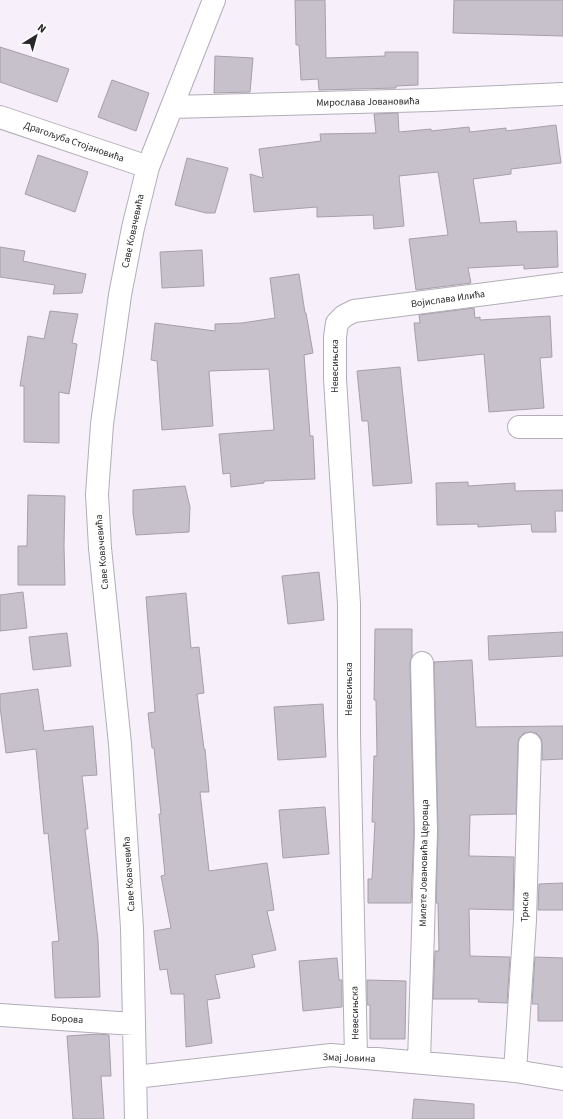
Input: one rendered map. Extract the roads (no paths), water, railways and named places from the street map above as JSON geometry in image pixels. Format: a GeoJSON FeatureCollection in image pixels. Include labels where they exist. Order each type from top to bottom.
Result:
{"type":"FeatureCollection","features":[{"type":"Feature","properties":{"kind":"street","name":"Саве Ковачевића"},"geometry":{"type":"LineString","coordinates":[[136,1119],[132,928],[120,744],[100,548],[97,494],[102,424],[120,295],[132,228],[148,167],[214,0]]}},
{"type":"Feature","properties":{"kind":"street","name":"Мирослава Јовановића"},"geometry":{"type":"LineString","coordinates":[[172,107],[431,100],[563,94]]}},
{"type":"Feature","properties":{"kind":"street","name":"Драгољуба Стојановића"},"geometry":{"type":"LineString","coordinates":[[0,117],[148,167]]}},
{"type":"Feature","properties":{"kind":"street","name":"Војислава Илића"},"geometry":{"type":"LineString","coordinates":[[337,323],[344,316],[354,312],[563,284]]}},
{"type":"Feature","properties":{"kind":"street","name":"Невесињска"},"geometry":{"type":"LineString","coordinates":[[337,323],[335,337],[334,379],[349,604],[348,734],[356,1057]]}},
{"type":"Feature","properties":{"kind":"street"},"geometry":{"type":"LineString","coordinates":[[519,427],[563,427]]}},
{"type":"Feature","properties":{"kind":"street","name":"Милете Јовановића Церовца"},"geometry":{"type":"LineString","coordinates":[[419,1062],[426,831],[422,663]]}},
{"type":"Feature","properties":{"kind":"street","name":"Трнска"},"geometry":{"type":"LineString","coordinates":[[515,1071],[525,920],[530,744]]}},
{"type":"Feature","properties":{"kind":"street","name":"Борова"},"geometry":{"type":"LineString","coordinates":[[0,1014],[134,1024]]}},
{"type":"Feature","properties":{"kind":"street","name":"Змај Јовина"},"geometry":{"type":"LineString","coordinates":[[135,1077],[331,1055],[515,1071],[563,1079]]}}]}
